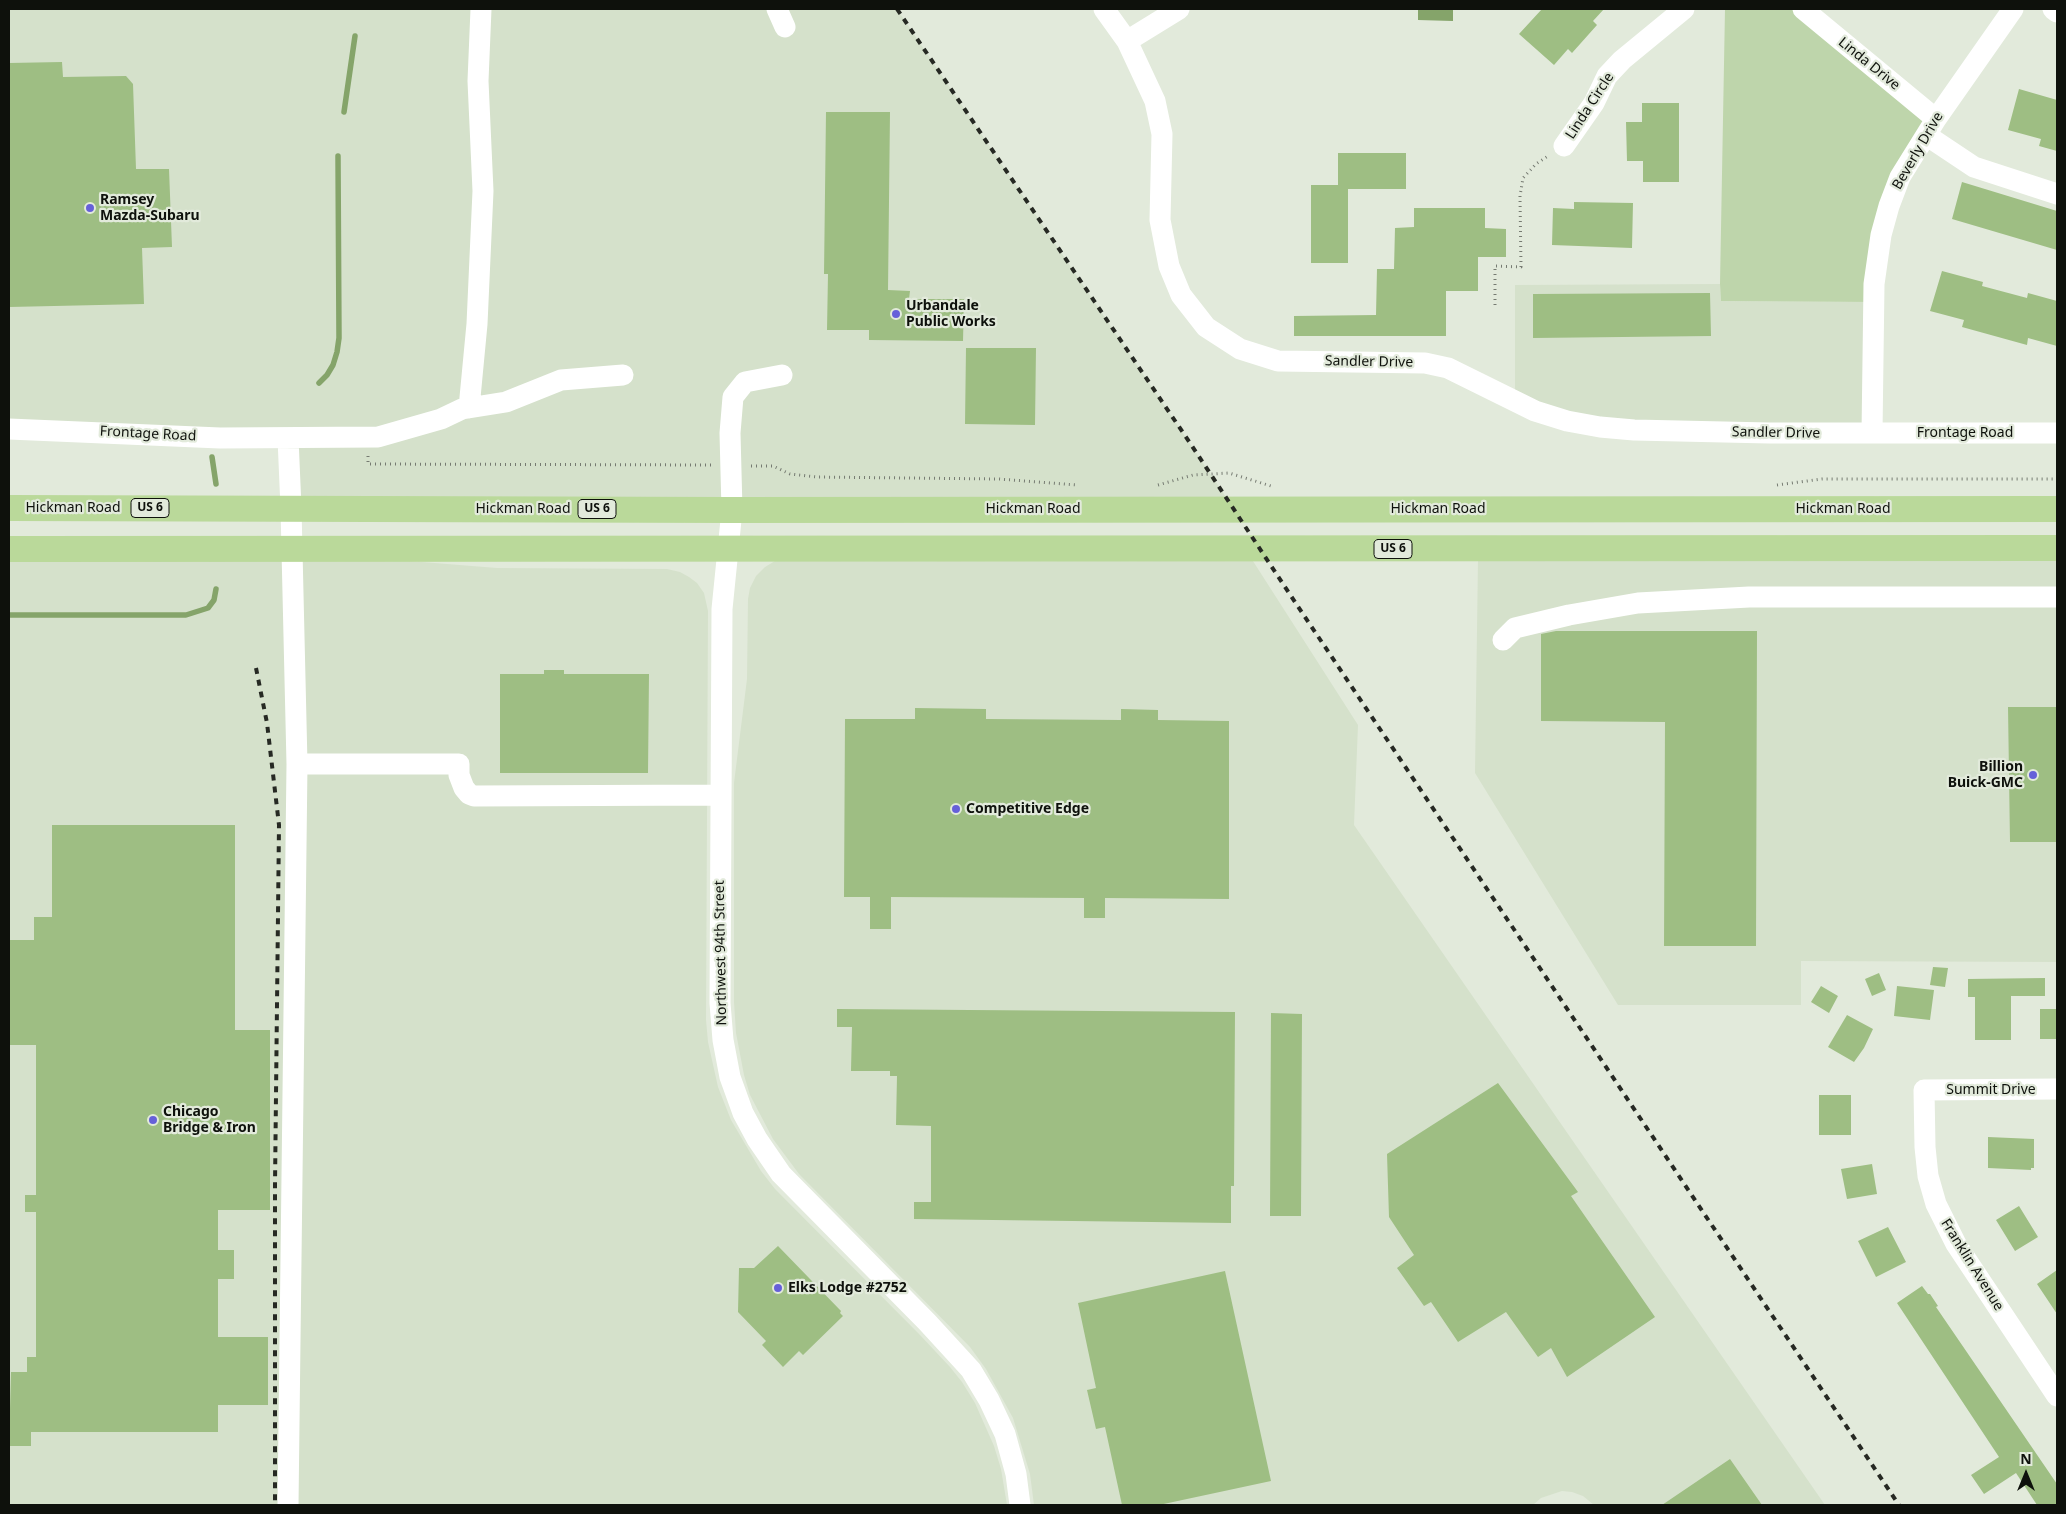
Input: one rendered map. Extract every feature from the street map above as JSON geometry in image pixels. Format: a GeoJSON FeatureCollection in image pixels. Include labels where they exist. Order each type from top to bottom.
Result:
{"type":"FeatureCollection","features":[{"type":"Feature","properties":{"kind":"main road","name":"Hickman Road"},"geometry":{"type":"LineString","coordinates":[[9,508],[732,510],[2057,509]]}},
{"type":"Feature","properties":{"kind":"main road","name":"US 6"},"geometry":{"type":"LineString","coordinates":[[9,549],[2057,548]]}},
{"type":"Feature","properties":{"kind":"street"},"geometry":{"type":"LineString","coordinates":[[469,408],[477,324],[483,200],[478,81],[481,9]]}},
{"type":"Feature","properties":{"kind":"street","name":"Sandler Drive"},"geometry":{"type":"LineString","coordinates":[[1104,9],[1127,41],[1155,101],[1162,134],[1160,220],[1169,266],[1181,295],[1206,327],[1240,350],[1278,361],[1425,363],[1448,368],[1535,411],[1567,421],[1600,427],[1634,430],[1769,433],[1872,433]]}},
{"type":"Feature","properties":{"kind":"street"},"geometry":{"type":"LineString","coordinates":[[1127,41],[1179,9]]}},
{"type":"Feature","properties":{"kind":"street","name":"Linda Circle"},"geometry":{"type":"LineString","coordinates":[[1564,146],[1594,103],[1608,76],[1622,60],[1684,9]]}},
{"type":"Feature","properties":{"kind":"street","name":"Linda Drive"},"geometry":{"type":"LineString","coordinates":[[1802,9],[1974,167],[2057,194]]}},
{"type":"Feature","properties":{"kind":"street","name":"Beverly Drive"},"geometry":{"type":"LineString","coordinates":[[1872,433],[1874,284],[1880,235],[1889,206],[1900,177],[1931,127],[2013,9]]}},
{"type":"Feature","properties":{"kind":"street"},"geometry":{"type":"LineString","coordinates":[[2053,9],[2057,12]]}},
{"type":"Feature","properties":{"kind":"street","name":"Frontage Road"},"geometry":{"type":"LineString","coordinates":[[9,429],[220,438],[368,438],[396,432],[469,408],[506,402],[561,380],[623,375]]}},
{"type":"Feature","properties":{"kind":"street","name":"Northwest 94th Street"},"geometry":{"type":"LineString","coordinates":[[782,375],[745,382],[733,397],[730,433],[732,510],[722,608],[720,1003],[722,1040],[730,1078],[743,1113],[757,1139],[781,1174],[927,1322],[971,1370],[989,1400],[1005,1434],[1016,1474],[1020,1505]]}},
{"type":"Feature","properties":{"kind":"street","name":"Frontage Road"},"geometry":{"type":"LineString","coordinates":[[1872,433],[2057,433]]}},
{"type":"Feature","properties":{"kind":"street"},"geometry":{"type":"LineString","coordinates":[[288,438],[297,764],[288,1505]]}},
{"type":"Feature","properties":{"kind":"street"},"geometry":{"type":"LineString","coordinates":[[1503,640],[1515,628],[1569,615],[1638,603],[1750,597],[2057,597]]}},
{"type":"Feature","properties":{"kind":"street"},"geometry":{"type":"LineString","coordinates":[[297,764],[459,764],[459,775],[464,788],[469,794],[474,796],[721,795]]}},
{"type":"Feature","properties":{"kind":"street","name":"Summit Drive"},"geometry":{"type":"LineString","coordinates":[[1924,1090],[2057,1089]]}},
{"type":"Feature","properties":{"kind":"street","name":"Franklin Avenue"},"geometry":{"type":"LineString","coordinates":[[1924,1090],[1925,1147],[1928,1176],[1936,1204],[1956,1244],[2057,1396]]}},
{"type":"Feature","properties":{"kind":"path"},"geometry":{"type":"LineString","coordinates":[[1495,305],[1495,266],[1521,267],[1520,196],[1523,178],[1536,164],[1564,146]]}},
{"type":"Feature","properties":{"kind":"path"},"geometry":{"type":"LineString","coordinates":[[368,438],[368,464],[773,466],[790,474],[817,477],[999,480],[1086,486]]}},
{"type":"Feature","properties":{"kind":"path"},"geometry":{"type":"LineString","coordinates":[[1155,486],[1193,475],[1229,473],[1274,487]]}},
{"type":"Feature","properties":{"kind":"path"},"geometry":{"type":"LineString","coordinates":[[1775,485],[1822,480],[2057,480]]}},
{"type":"Feature","properties":{"kind":"shaded area"},"geometry":{"type":"Polygon","coordinates":[[[9,9],[897,9],[1234,509],[291,508],[288,438],[9,429],[9,9]]]}},
{"type":"Feature","properties":{"kind":"shaded area"},"geometry":{"type":"Polygon","coordinates":[[[1418,9],[1453,9],[1453,21],[1418,20],[1418,9]]]}},
{"type":"Feature","properties":{"kind":"shaded area"},"geometry":{"type":"Polygon","coordinates":[[[1725,9],[1803,9],[1936,119],[1900,177],[1874,302],[1721,301],[1725,9]]]}},
{"type":"Feature","properties":{"kind":"shaded area"},"geometry":{"type":"Polygon","coordinates":[[[1720,284],[1721,301],[1874,302],[1872,433],[1634,430],[1515,401],[1515,285],[1720,284]]]}},
{"type":"Feature","properties":{"kind":"shaded area"},"geometry":{"type":"Polygon","coordinates":[[[372,558],[497,568],[667,569],[680,572],[689,577],[697,583],[704,593],[708,611],[706,1020],[708,1042],[718,1087],[731,1120],[761,1171],[775,1189],[920,1335],[962,1382],[975,1403],[994,1446],[1001,1469],[1007,1505],[9,1505],[9,560],[372,558]]]}},
{"type":"Feature","properties":{"kind":"shaded area"},"geometry":{"type":"Polygon","coordinates":[[[1251,558],[1358,725],[1354,825],[1825,1505],[1594,1505],[1583,1496],[1562,1491],[1541,1498],[1533,1505],[1034,1505],[1030,1474],[1013,1418],[986,1369],[970,1347],[799,1174],[773,1139],[750,1095],[744,1075],[736,1033],[734,1002],[734,783],[747,679],[748,599],[750,588],[756,576],[775,561],[1251,558]]]}},
{"type":"Feature","properties":{"kind":"shaded area"},"geometry":{"type":"Polygon","coordinates":[[[1478,559],[2057,560],[2057,962],[1801,961],[1801,1005],[1618,1005],[1475,773],[1478,559]]]}},
{"type":"Feature","properties":{"kind":"building"},"geometry":{"type":"Polygon","coordinates":[[[1542,9],[1604,9],[1593,21],[1597,25],[1572,53],[1568,49],[1554,65],[1519,34],[1542,9]]]}},
{"type":"Feature","properties":{"kind":"building","name":"Ramsey Mazda-Subaru"},"geometry":{"type":"Polygon","coordinates":[[[62,62],[63,77],[126,76],[133,84],[136,169],[169,169],[172,247],[142,248],[144,304],[9,307],[9,63],[62,62]]]}},
{"type":"Feature","properties":{"kind":"building"},"geometry":{"type":"Polygon","coordinates":[[[2019,89],[2057,100],[2057,151],[2039,146],[2041,139],[2008,130],[2019,89]]]}},
{"type":"Feature","properties":{"kind":"building"},"geometry":{"type":"Polygon","coordinates":[[[1642,103],[1679,103],[1679,182],[1643,182],[1643,161],[1627,161],[1626,122],[1642,122],[1642,103]]]}},
{"type":"Feature","properties":{"kind":"building"},"geometry":{"type":"Polygon","coordinates":[[[826,112],[890,112],[888,290],[910,291],[909,299],[964,299],[963,341],[869,340],[869,330],[827,330],[828,274],[824,274],[826,112]]]}},
{"type":"Feature","properties":{"kind":"building"},"geometry":{"type":"Polygon","coordinates":[[[1338,153],[1406,153],[1406,189],[1348,189],[1348,263],[1311,263],[1311,185],[1338,185],[1338,153]]]}},
{"type":"Feature","properties":{"kind":"building"},"geometry":{"type":"Polygon","coordinates":[[[1962,182],[2057,211],[2057,250],[1952,219],[1962,182]]]}},
{"type":"Feature","properties":{"kind":"building"},"geometry":{"type":"Polygon","coordinates":[[[1574,202],[1633,203],[1632,248],[1552,245],[1553,208],[1574,209],[1574,202]]]}},
{"type":"Feature","properties":{"kind":"building"},"geometry":{"type":"Polygon","coordinates":[[[1414,208],[1485,208],[1485,228],[1506,229],[1506,257],[1478,257],[1478,291],[1446,291],[1446,336],[1294,336],[1294,316],[1376,315],[1377,269],[1394,269],[1395,228],[1414,227],[1414,208]]]}},
{"type":"Feature","properties":{"kind":"building"},"geometry":{"type":"Polygon","coordinates":[[[1942,271],[1983,282],[1982,286],[2027,298],[2028,293],[2057,301],[2057,346],[2028,338],[2027,345],[1962,327],[1964,320],[1930,311],[1942,271]]]}},
{"type":"Feature","properties":{"kind":"building"},"geometry":{"type":"Polygon","coordinates":[[[1710,293],[1711,336],[1533,338],[1533,294],[1710,293]]]}},
{"type":"Feature","properties":{"kind":"building"},"geometry":{"type":"Polygon","coordinates":[[[966,348],[1036,348],[1035,425],[965,424],[966,348]]]}},
{"type":"Feature","properties":{"kind":"building"},"geometry":{"type":"Polygon","coordinates":[[[1556,631],[1757,631],[1756,946],[1664,946],[1665,722],[1541,721],[1541,634],[1556,631]]]}},
{"type":"Feature","properties":{"kind":"building"},"geometry":{"type":"Polygon","coordinates":[[[544,670],[564,670],[564,674],[649,674],[648,773],[500,773],[500,674],[544,674],[544,670]]]}},
{"type":"Feature","properties":{"kind":"building","name":"Billion Buick-GMC"},"geometry":{"type":"Polygon","coordinates":[[[2008,707],[2057,707],[2057,842],[2010,842],[2008,707]]]}},
{"type":"Feature","properties":{"kind":"building"},"geometry":{"type":"Polygon","coordinates":[[[915,708],[986,709],[986,719],[1121,720],[1121,709],[1158,710],[1158,720],[1229,721],[1229,899],[1105,898],[1105,918],[1084,918],[1084,898],[891,897],[891,929],[870,929],[870,897],[844,897],[845,719],[915,719],[915,708]]]}},
{"type":"Feature","properties":{"kind":"building","name":"Chicago Bridge & Iron"},"geometry":{"type":"Polygon","coordinates":[[[52,825],[235,825],[235,1030],[270,1030],[270,1210],[218,1210],[218,1250],[234,1250],[234,1279],[218,1279],[218,1337],[268,1337],[268,1405],[218,1405],[218,1432],[31,1432],[31,1446],[9,1446],[11,1372],[27,1372],[27,1357],[36,1357],[36,1212],[25,1212],[25,1195],[36,1195],[36,1045],[9,1045],[9,940],[34,940],[34,917],[52,917],[52,825]]]}},
{"type":"Feature","properties":{"kind":"building"},"geometry":{"type":"Polygon","coordinates":[[[1933,967],[1948,968],[1945,987],[1930,985],[1933,967]]]}},
{"type":"Feature","properties":{"kind":"building"},"geometry":{"type":"Polygon","coordinates":[[[1879,973],[1886,990],[1872,996],[1865,979],[1879,973]]]}},
{"type":"Feature","properties":{"kind":"building"},"geometry":{"type":"Polygon","coordinates":[[[2045,978],[2045,996],[2011,996],[2011,1040],[1975,1040],[1975,997],[1968,997],[1968,979],[2045,978]]]}},
{"type":"Feature","properties":{"kind":"building"},"geometry":{"type":"Polygon","coordinates":[[[1821,986],[1838,996],[1829,1013],[1811,1002],[1821,986]]]}},
{"type":"Feature","properties":{"kind":"building"},"geometry":{"type":"Polygon","coordinates":[[[1897,986],[1934,990],[1930,1020],[1894,1016],[1897,986]]]}},
{"type":"Feature","properties":{"kind":"building"},"geometry":{"type":"Polygon","coordinates":[[[837,1009],[1235,1012],[1234,1186],[1231,1186],[1231,1223],[914,1219],[914,1202],[931,1202],[931,1126],[896,1125],[897,1076],[890,1076],[890,1071],[851,1071],[852,1027],[837,1027],[837,1009]]]}},
{"type":"Feature","properties":{"kind":"building"},"geometry":{"type":"Polygon","coordinates":[[[2040,1009],[2057,1009],[2057,1039],[2040,1039],[2040,1009]]]}},
{"type":"Feature","properties":{"kind":"building"},"geometry":{"type":"Polygon","coordinates":[[[1271,1013],[1302,1014],[1301,1216],[1270,1216],[1271,1013]]]}},
{"type":"Feature","properties":{"kind":"building"},"geometry":{"type":"Polygon","coordinates":[[[1847,1015],[1873,1029],[1864,1048],[1854,1062],[1828,1047],[1847,1015]]]}},
{"type":"Feature","properties":{"kind":"building"},"geometry":{"type":"Polygon","coordinates":[[[1498,1083],[1578,1192],[1571,1196],[1655,1317],[1567,1377],[1551,1348],[1538,1357],[1506,1312],[1458,1342],[1431,1302],[1424,1306],[1397,1268],[1414,1255],[1389,1217],[1387,1154],[1498,1083]]]}},
{"type":"Feature","properties":{"kind":"building"},"geometry":{"type":"Polygon","coordinates":[[[1819,1095],[1851,1095],[1851,1135],[1819,1135],[1819,1095]]]}},
{"type":"Feature","properties":{"kind":"building"},"geometry":{"type":"Polygon","coordinates":[[[1988,1137],[2034,1139],[2034,1168],[2031,1168],[2031,1170],[1988,1168],[1988,1137]]]}},
{"type":"Feature","properties":{"kind":"building"},"geometry":{"type":"Polygon","coordinates":[[[1872,1164],[1877,1194],[1847,1199],[1841,1169],[1872,1164]]]}},
{"type":"Feature","properties":{"kind":"building"},"geometry":{"type":"Polygon","coordinates":[[[2019,1206],[2038,1237],[2015,1251],[1996,1220],[2019,1206]]]}},
{"type":"Feature","properties":{"kind":"building"},"geometry":{"type":"Polygon","coordinates":[[[1888,1227],[1906,1262],[1876,1277],[1858,1241],[1888,1227]]]}},
{"type":"Feature","properties":{"kind":"building","name":"Elks Lodge #2752"},"geometry":{"type":"Polygon","coordinates":[[[778,1246],[841,1311],[840,1313],[843,1316],[803,1355],[799,1351],[783,1367],[762,1345],[766,1341],[738,1312],[739,1268],[754,1268],[778,1246]]]}},
{"type":"Feature","properties":{"kind":"building"},"geometry":{"type":"Polygon","coordinates":[[[2057,1270],[2057,1314],[2037,1284],[2057,1270]]]}},
{"type":"Feature","properties":{"kind":"building"},"geometry":{"type":"Polygon","coordinates":[[[1225,1271],[1271,1481],[1159,1505],[1122,1505],[1105,1427],[1096,1429],[1087,1390],[1096,1388],[1078,1303],[1225,1271]]]}},
{"type":"Feature","properties":{"kind":"building"},"geometry":{"type":"Polygon","coordinates":[[[1922,1286],[1930,1294],[1938,1306],[1936,1307],[2057,1484],[2057,1505],[2037,1505],[2016,1473],[1984,1494],[1971,1475],[1999,1457],[1897,1303],[1922,1286]]]}},
{"type":"Feature","properties":{"kind":"building"},"geometry":{"type":"Polygon","coordinates":[[[1730,1459],[1762,1505],[1662,1505],[1730,1459]]]}},
{"type":"Feature","properties":{"kind":"waterway"},"geometry":{"type":"LineString","coordinates":[[344,112],[355,36]]}},
{"type":"Feature","properties":{"kind":"waterway"},"geometry":{"type":"LineString","coordinates":[[319,383],[333,365],[339,338],[338,156]]}},
{"type":"Feature","properties":{"kind":"waterway"},"geometry":{"type":"LineString","coordinates":[[212,457],[216,484]]}},
{"type":"Feature","properties":{"kind":"waterway"},"geometry":{"type":"LineString","coordinates":[[9,615],[186,615],[208,608],[214,600],[216,589]]}},
{"type":"Feature","properties":{"kind":"railway"},"geometry":{"type":"LineString","coordinates":[[897,9],[1190,443],[1899,1505]]}},
{"type":"Feature","properties":{"kind":"railway"},"geometry":{"type":"LineString","coordinates":[[256,668],[267,723],[279,825],[275,1185],[275,1505]]}},
{"type":"Feature","properties":{"kind":"place","name":"Ramsey Mazda-Subaru"},"geometry":{"type":"Point","coordinates":[90,208]}},
{"type":"Feature","properties":{"kind":"place","name":"Urbandale Public Works"},"geometry":{"type":"Point","coordinates":[896,314]}},
{"type":"Feature","properties":{"kind":"place","name":"Billion Buick-GMC"},"geometry":{"type":"Point","coordinates":[2033,775]}},
{"type":"Feature","properties":{"kind":"place","name":"Competitive Edge"},"geometry":{"type":"Point","coordinates":[956,809]}},
{"type":"Feature","properties":{"kind":"place","name":"Chicago Bridge & Iron"},"geometry":{"type":"Point","coordinates":[153,1120]}},
{"type":"Feature","properties":{"kind":"place","name":"Elks Lodge #2752"},"geometry":{"type":"Point","coordinates":[778,1288]}}]}
